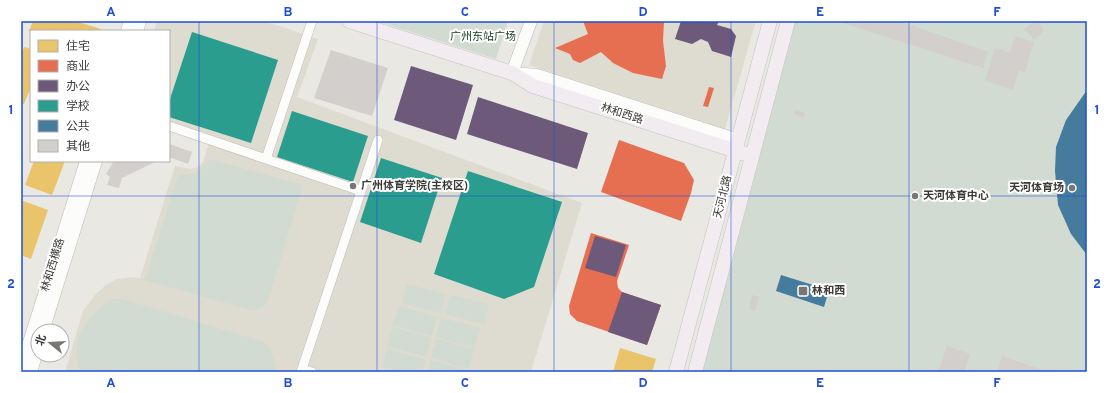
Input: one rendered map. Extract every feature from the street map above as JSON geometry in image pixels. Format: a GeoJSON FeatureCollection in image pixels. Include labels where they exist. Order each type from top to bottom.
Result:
{"type":"FeatureCollection","features":[{"type":"Feature","properties":{"kind":"main road","name":"林和西路"},"geometry":{"type":"LineString","coordinates":[[349,21],[512,73],[533,86],[736,145],[752,156]]}},
{"type":"Feature","properties":{"kind":"main road"},"geometry":{"type":"LineString","coordinates":[[512,73],[531,21]]}},
{"type":"Feature","properties":{"kind":"main road","name":"天河北路"},"geometry":{"type":"LineString","coordinates":[[676,372],[770,21]]}},
{"type":"Feature","properties":{"kind":"main road","name":"天河北路"},"geometry":{"type":"LineString","coordinates":[[695,372],[788,21]]}},
{"type":"Feature","properties":{"kind":"main road","name":"林和西横路"},"geometry":{"type":"LineString","coordinates":[[21,368],[86,162]]}},
{"type":"Feature","properties":{"kind":"main road","name":"林和西横路"},"geometry":{"type":"LineString","coordinates":[[45,323],[96,162]]}},
{"type":"Feature","properties":{"kind":"street"},"geometry":{"type":"LineString","coordinates":[[266,159],[312,21]]}},
{"type":"Feature","properties":{"kind":"street"},"geometry":{"type":"LineString","coordinates":[[170,126],[361,191]]}},
{"type":"Feature","properties":{"kind":"street"},"geometry":{"type":"LineString","coordinates":[[312,372],[301,370],[378,140]]}},
{"type":"Feature","properties":{"kind":"shaded area","name":"广州体育学院(主校区)"},"geometry":{"type":"Polygon","coordinates":[[[157,21],[264,21],[318,39],[297,97],[582,203],[531,372],[65,372],[68,363],[70,363],[70,355],[83,311],[96,294],[106,285],[117,279],[132,277],[140,278],[175,166],[190,169],[198,167],[203,162],[210,140],[170,126],[170,30],[154,30],[157,21]]]}},
{"type":"Feature","properties":{"kind":"shaded area"},"geometry":{"type":"Polygon","coordinates":[[[544,21],[756,21],[725,129],[529,65],[544,21]]]}},
{"type":"Feature","properties":{"kind":"green space","name":"广州东站广场"},"geometry":{"type":"Polygon","coordinates":[[[377,21],[508,21],[496,59],[377,21]]]}},
{"type":"Feature","properties":{"kind":"green space","name":"天河体育中心"},"geometry":{"type":"Polygon","coordinates":[[[794,21],[1087,21],[1087,372],[693,372],[794,21]]]}},
{"type":"Feature","properties":{"kind":"green space"},"geometry":{"type":"Polygon","coordinates":[[[209,159],[303,185],[267,304],[254,311],[145,280],[178,175],[196,172],[203,167],[209,159]]]}},
{"type":"Feature","properties":{"kind":"green space"},"geometry":{"type":"Polygon","coordinates":[[[407,284],[445,294],[441,313],[402,303],[407,284]]]}},
{"type":"Feature","properties":{"kind":"green space"},"geometry":{"type":"Polygon","coordinates":[[[450,295],[489,304],[484,324],[445,314],[450,295]]]}},
{"type":"Feature","properties":{"kind":"green space"},"geometry":{"type":"Polygon","coordinates":[[[112,299],[122,299],[264,342],[270,348],[277,372],[80,372],[77,360],[77,350],[78,340],[82,330],[94,314],[112,299]]]}},
{"type":"Feature","properties":{"kind":"green space"},"geometry":{"type":"Polygon","coordinates":[[[399,306],[437,317],[432,336],[393,325],[399,306]]]}},
{"type":"Feature","properties":{"kind":"green space"},"geometry":{"type":"Polygon","coordinates":[[[441,318],[480,328],[474,348],[436,337],[441,318]]]}},
{"type":"Feature","properties":{"kind":"green space"},"geometry":{"type":"Polygon","coordinates":[[[393,327],[431,338],[426,357],[387,346],[393,327]]]}},
{"type":"Feature","properties":{"kind":"green space"},"geometry":{"type":"Polygon","coordinates":[[[436,339],[474,349],[469,369],[431,358],[436,339]]]}},
{"type":"Feature","properties":{"kind":"green space"},"geometry":{"type":"Polygon","coordinates":[[[387,349],[426,360],[422,372],[396,372],[382,368],[387,349]]]}},
{"type":"Feature","properties":{"kind":"green space"},"geometry":{"type":"Polygon","coordinates":[[[431,360],[469,371],[427,372],[431,360]]]}},
{"type":"Feature","properties":{"kind":"building: 住宅"},"geometry":{"type":"Polygon","coordinates":[[[33,21],[75,21],[101,29],[101,30],[29,31],[33,21]]]}},
{"type":"Feature","properties":{"kind":"building: 住宅"},"geometry":{"type":"Polygon","coordinates":[[[24,47],[30,49],[30,89],[24,104],[21,103],[21,55],[24,47]]]}},
{"type":"Feature","properties":{"kind":"building: 住宅"},"geometry":{"type":"Polygon","coordinates":[[[34,162],[65,162],[52,195],[25,185],[34,162]]]}},
{"type":"Feature","properties":{"kind":"building: 住宅"},"geometry":{"type":"Polygon","coordinates":[[[21,200],[48,210],[31,259],[21,255],[21,200]]]}},
{"type":"Feature","properties":{"kind":"building: 住宅"},"geometry":{"type":"Polygon","coordinates":[[[620,348],[656,359],[652,372],[613,372],[620,348]]]}},
{"type":"Feature","properties":{"kind":"building: 商业"},"geometry":{"type":"Polygon","coordinates":[[[583,21],[664,21],[663,41],[666,66],[662,79],[633,73],[613,63],[601,52],[580,63],[573,60],[570,54],[555,48],[588,34],[583,21]]]}},
{"type":"Feature","properties":{"kind":"building: 商业"},"geometry":{"type":"Polygon","coordinates":[[[709,87],[714,88],[708,107],[703,106],[709,87]]]}},
{"type":"Feature","properties":{"kind":"building: 商业"},"geometry":{"type":"Polygon","coordinates":[[[619,140],[684,163],[694,180],[681,221],[601,192],[619,140]]]}},
{"type":"Feature","properties":{"kind":"building: 商业"},"geometry":{"type":"Polygon","coordinates":[[[591,233],[629,245],[617,281],[618,288],[622,292],[661,305],[647,345],[577,321],[570,314],[569,306],[591,233]]]}},
{"type":"Feature","properties":{"kind":"building: 办公"},"geometry":{"type":"Polygon","coordinates":[[[681,21],[719,21],[717,25],[731,29],[736,36],[731,57],[712,51],[708,42],[701,39],[692,44],[675,39],[681,21]]]}},
{"type":"Feature","properties":{"kind":"building: 办公"},"geometry":{"type":"Polygon","coordinates":[[[411,66],[473,85],[456,140],[394,120],[411,66]]]}},
{"type":"Feature","properties":{"kind":"building: 办公"},"geometry":{"type":"Polygon","coordinates":[[[478,97],[588,133],[577,169],[467,134],[478,97]]]}},
{"type":"Feature","properties":{"kind":"building: 办公"},"geometry":{"type":"Polygon","coordinates":[[[595,236],[626,245],[616,277],[585,268],[595,236]]]}},
{"type":"Feature","properties":{"kind":"building: 办公"},"geometry":{"type":"Polygon","coordinates":[[[622,292],[661,305],[647,345],[608,332],[622,292]]]}},
{"type":"Feature","properties":{"kind":"building: 学校"},"geometry":{"type":"Polygon","coordinates":[[[192,32],[278,60],[251,143],[170,117],[170,99],[192,32]]]}},
{"type":"Feature","properties":{"kind":"building: 学校"},"geometry":{"type":"Polygon","coordinates":[[[292,111],[368,136],[353,182],[277,157],[292,111]]]}},
{"type":"Feature","properties":{"kind":"building: 学校"},"geometry":{"type":"Polygon","coordinates":[[[381,158],[442,178],[421,243],[360,222],[381,158]]]}},
{"type":"Feature","properties":{"kind":"building: 学校"},"geometry":{"type":"Polygon","coordinates":[[[468,171],[562,202],[534,287],[504,299],[434,274],[468,171]]]}},
{"type":"Feature","properties":{"kind":"building: 公共","name":"天河体育场"},"geometry":{"type":"Polygon","coordinates":[[[1087,90],[1087,255],[1071,234],[1058,205],[1055,171],[1056,147],[1066,120],[1087,90]]]}},
{"type":"Feature","properties":{"kind":"building: 公共","name":"林和西"},"geometry":{"type":"Polygon","coordinates":[[[781,275],[829,290],[824,307],[776,291],[781,275]]]}},
{"type":"Feature","properties":{"kind":"building: 其他"},"geometry":{"type":"Polygon","coordinates":[[[837,21],[899,21],[988,52],[983,68],[837,21]]]}},
{"type":"Feature","properties":{"kind":"building: 其他"},"geometry":{"type":"Polygon","coordinates":[[[1035,21],[1039,21],[1043,29],[1042,34],[1034,39],[1024,29],[1035,21]]]}},
{"type":"Feature","properties":{"kind":"building: 其他"},"geometry":{"type":"Polygon","coordinates":[[[1015,36],[1034,42],[1025,72],[1019,70],[1013,90],[985,81],[995,48],[1010,53],[1015,36]]]}},
{"type":"Feature","properties":{"kind":"building: 其他"},"geometry":{"type":"Polygon","coordinates":[[[331,50],[388,68],[372,116],[314,98],[331,50]]]}},
{"type":"Feature","properties":{"kind":"building: 其他"},"geometry":{"type":"Polygon","coordinates":[[[795,110],[805,113],[804,117],[794,114],[795,110]]]}},
{"type":"Feature","properties":{"kind":"building: 其他"},"geometry":{"type":"Polygon","coordinates":[[[170,144],[192,152],[188,164],[170,157],[170,144]]]}},
{"type":"Feature","properties":{"kind":"building: 其他"},"geometry":{"type":"Polygon","coordinates":[[[113,162],[155,162],[122,178],[119,188],[107,185],[110,177],[106,174],[113,162]]]}},
{"type":"Feature","properties":{"kind":"building: 其他"},"geometry":{"type":"Polygon","coordinates":[[[752,295],[759,297],[755,311],[749,309],[752,295]]]}},
{"type":"Feature","properties":{"kind":"building: 其他"},"geometry":{"type":"Polygon","coordinates":[[[947,346],[970,354],[964,372],[938,372],[947,346]]]}},
{"type":"Feature","properties":{"kind":"building: 其他"},"geometry":{"type":"Polygon","coordinates":[[[1002,356],[1048,372],[997,372],[1002,356]]]}},
{"type":"Feature","properties":{"kind":"place","name":"广州体育学院(主校区)"},"geometry":{"type":"Point","coordinates":[353,186]}},
{"type":"Feature","properties":{"kind":"place","name":"天河体育场"},"geometry":{"type":"Point","coordinates":[1072,188]}},
{"type":"Feature","properties":{"kind":"place","name":"天河体育中心"},"geometry":{"type":"Point","coordinates":[915,196]}},
{"type":"Feature","properties":{"kind":"place","name":"林和西"},"geometry":{"type":"Point","coordinates":[803,291]}}]}
